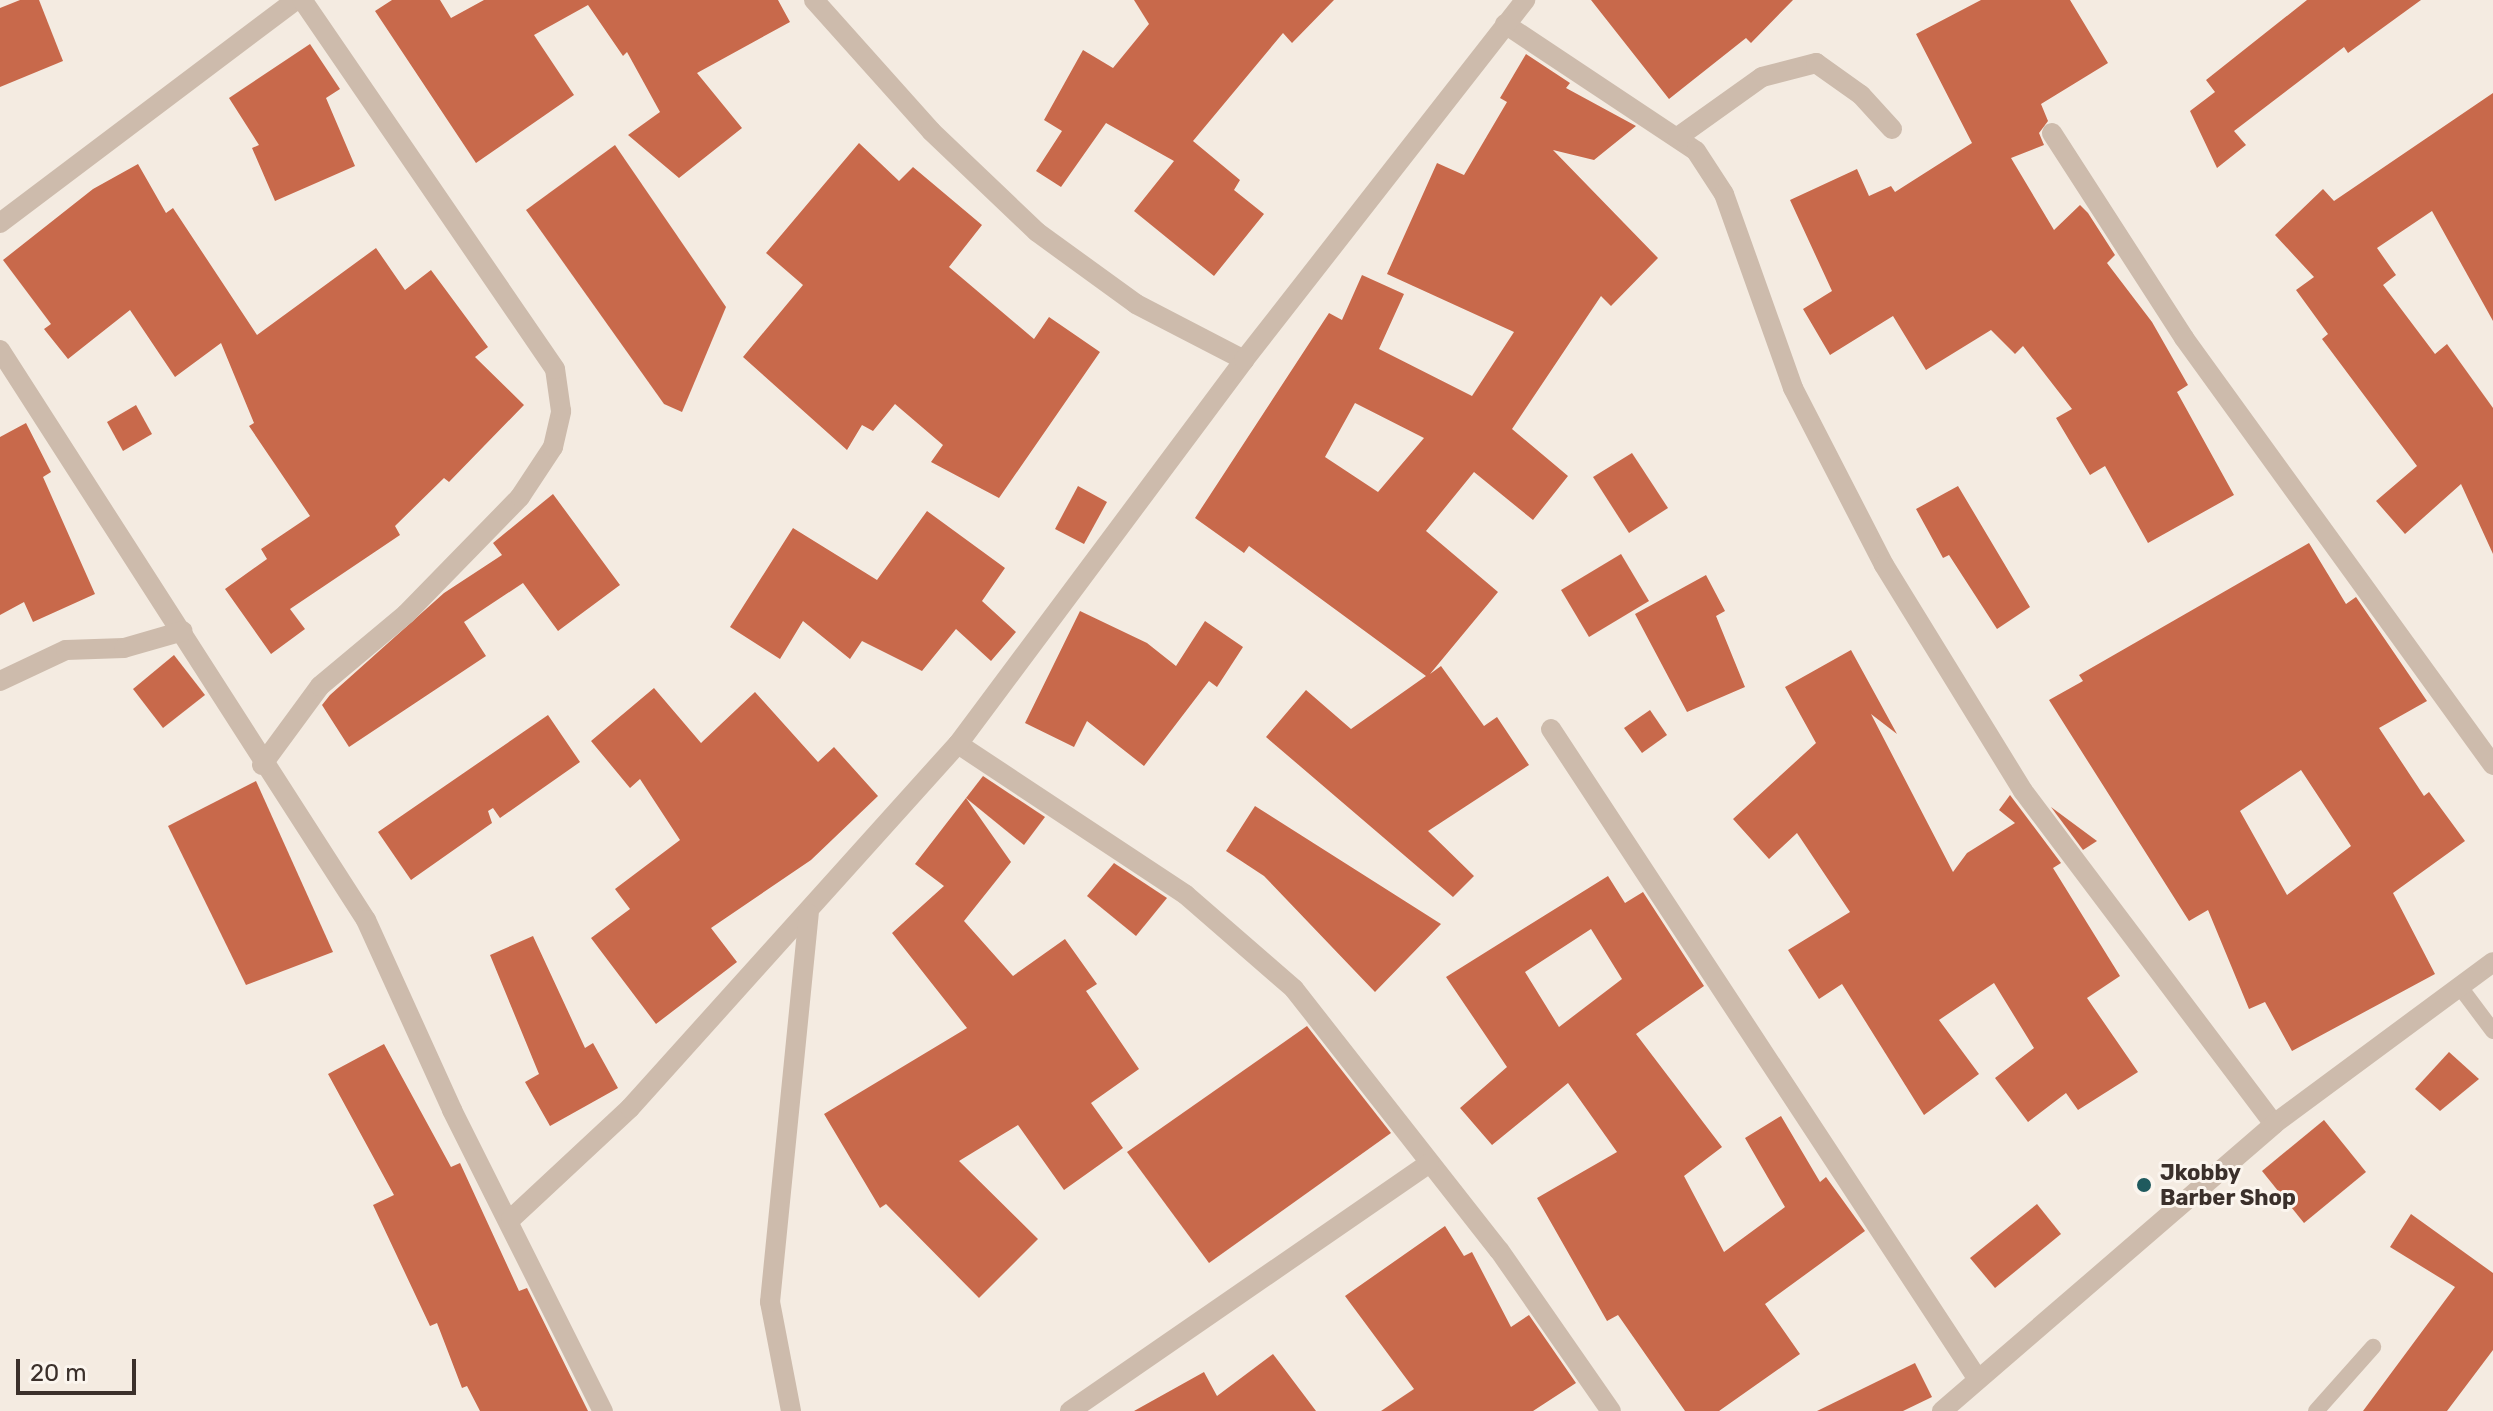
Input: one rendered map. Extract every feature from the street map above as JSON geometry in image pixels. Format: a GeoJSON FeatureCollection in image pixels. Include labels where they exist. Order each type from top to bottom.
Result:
{"type":"FeatureCollection","features":[{"type":"Feature","properties":{"kind":"street"},"geometry":{"type":"LineString","coordinates":[[0,223],[299,0],[555,369],[561,411],[553,447],[520,497],[406,614],[320,686],[262,765]]}},
{"type":"Feature","properties":{"kind":"street"},"geometry":{"type":"LineString","coordinates":[[814,0],[931,131],[1037,232],[1136,304],[1244,360]]}},
{"type":"Feature","properties":{"kind":"street"},"geometry":{"type":"LineString","coordinates":[[511,1219],[630,1108],[809,914],[958,744],[1244,360],[1525,0]]}},
{"type":"Feature","properties":{"kind":"street"},"geometry":{"type":"LineString","coordinates":[[1505,24],[1678,137],[1724,194],[1793,388],[1884,565],[2023,791],[2274,1124]]}},
{"type":"Feature","properties":{"kind":"street"},"geometry":{"type":"LineString","coordinates":[[1678,137],[1762,77],[1816,63],[1861,95],[1892,129]]}},
{"type":"Feature","properties":{"kind":"street"},"geometry":{"type":"LineString","coordinates":[[2052,133],[2184,338],[2493,765]]}},
{"type":"Feature","properties":{"kind":"street"},"geometry":{"type":"LineString","coordinates":[[0,350],[183,631],[262,765],[366,920],[452,1110],[511,1219],[603,1411]]}},
{"type":"Feature","properties":{"kind":"street"},"geometry":{"type":"LineString","coordinates":[[0,681],[66,650],[124,648],[183,631]]}},
{"type":"Feature","properties":{"kind":"street"},"geometry":{"type":"LineString","coordinates":[[1551,729],[1977,1378]]}},
{"type":"Feature","properties":{"kind":"street"},"geometry":{"type":"LineString","coordinates":[[958,744],[1186,895],[1294,989],[1429,1163],[1611,1411]]}},
{"type":"Feature","properties":{"kind":"street"},"geometry":{"type":"LineString","coordinates":[[791,1411],[770,1302],[809,914]]}},
{"type":"Feature","properties":{"kind":"street"},"geometry":{"type":"LineString","coordinates":[[1942,1411],[2274,1124],[2493,962]]}},
{"type":"Feature","properties":{"kind":"street"},"geometry":{"type":"LineString","coordinates":[[1070,1411],[1429,1163]]}},
{"type":"Feature","properties":{"kind":"lane"},"geometry":{"type":"LineString","coordinates":[[2460,987],[2493,1031]]}},
{"type":"Feature","properties":{"kind":"lane"},"geometry":{"type":"LineString","coordinates":[[2316,1411],[2373,1347]]}},
{"type":"Feature","properties":{"kind":"building"},"geometry":{"type":"Polygon","coordinates":[[[20,0],[39,0],[63,61],[0,87],[0,8],[20,0]]]}},
{"type":"Feature","properties":{"kind":"building"},"geometry":{"type":"Polygon","coordinates":[[[392,0],[440,0],[451,18],[484,0],[778,0],[790,22],[697,73],[742,128],[679,178],[628,135],[660,112],[627,52],[623,56],[588,5],[534,35],[574,95],[476,163],[375,11],[392,0]]]}},
{"type":"Feature","properties":{"kind":"building"},"geometry":{"type":"Polygon","coordinates":[[[1134,0],[1334,0],[1292,43],[1283,33],[1193,141],[1240,180],[1234,190],[1264,214],[1214,276],[1134,211],[1174,161],[1106,123],[1061,187],[1036,171],[1062,131],[1044,120],[1083,50],[1113,68],[1149,24],[1134,0]]]}},
{"type":"Feature","properties":{"kind":"building"},"geometry":{"type":"Polygon","coordinates":[[[1591,0],[1793,0],[1751,43],[1746,38],[1669,99],[1591,0]]]}},
{"type":"Feature","properties":{"kind":"building"},"geometry":{"type":"Polygon","coordinates":[[[1981,0],[2070,0],[2108,63],[2041,104],[2048,121],[2039,133],[2044,145],[2011,158],[2054,230],[2080,205],[2088,213],[2115,255],[2107,263],[2152,322],[2188,385],[2177,392],[2234,495],[2148,543],[2105,466],[2090,475],[2056,418],[2072,409],[2023,346],[2015,354],[1991,330],[1926,370],[1893,316],[1830,355],[1803,309],[1832,291],[1790,200],[1857,169],[1869,196],[1891,186],[1895,192],[1972,143],[1916,34],[1981,0]]]}},
{"type":"Feature","properties":{"kind":"building"},"geometry":{"type":"Polygon","coordinates":[[[2307,0],[2421,0],[2348,53],[2344,47],[2234,131],[2246,145],[2217,168],[2190,111],[2215,92],[2206,80],[2307,0]]]}},
{"type":"Feature","properties":{"kind":"building"},"geometry":{"type":"Polygon","coordinates":[[[310,44],[340,89],[326,98],[355,166],[275,201],[252,148],[259,145],[229,98],[310,44]]]}},
{"type":"Feature","properties":{"kind":"building"},"geometry":{"type":"Polygon","coordinates":[[[1526,54],[1570,83],[1566,88],[1636,126],[1594,160],[1553,150],[1658,258],[1611,306],[1601,296],[1512,429],[1568,476],[1533,520],[1474,472],[1426,531],[1498,592],[1430,674],[1441,666],[1484,726],[1497,717],[1529,765],[1428,831],[1474,876],[1453,897],[1266,737],[1306,690],[1351,729],[1426,676],[1249,546],[1244,553],[1195,518],[1329,313],[1342,320],[1362,275],[1404,294],[1379,349],[1472,396],[1514,332],[1387,274],[1437,163],[1464,175],[1507,102],[1500,98],[1526,54]],[[1355,403],[1325,457],[1378,492],[1424,438],[1355,403]]]}},
{"type":"Feature","properties":{"kind":"building"},"geometry":{"type":"Polygon","coordinates":[[[2493,93],[2493,321],[2432,211],[2377,248],[2396,275],[2383,285],[2435,354],[2447,344],[2493,408],[2493,554],[2461,484],[2405,534],[2376,501],[2417,466],[2322,339],[2328,334],[2296,290],[2314,277],[2275,235],[2323,189],[2334,201],[2493,93]]]}},
{"type":"Feature","properties":{"kind":"building"},"geometry":{"type":"Polygon","coordinates":[[[859,143],[899,181],[913,167],[982,225],[949,267],[1034,339],[1049,317],[1100,352],[999,498],[931,462],[943,445],[895,404],[873,431],[862,425],[847,450],[743,357],[803,285],[766,253],[859,143]]]}},
{"type":"Feature","properties":{"kind":"building"},"geometry":{"type":"Polygon","coordinates":[[[615,145],[726,307],[682,412],[664,404],[526,210],[615,145]]]}},
{"type":"Feature","properties":{"kind":"building"},"geometry":{"type":"Polygon","coordinates":[[[138,164],[166,213],[173,208],[257,335],[376,248],[405,290],[431,270],[488,347],[475,357],[524,405],[449,482],[444,478],[395,526],[400,535],[290,609],[305,629],[271,654],[225,589],[267,559],[261,549],[310,516],[249,426],[254,423],[221,343],[175,377],[130,310],[68,359],[44,329],[51,324],[3,260],[93,189],[138,164]]]}},
{"type":"Feature","properties":{"kind":"building"},"geometry":{"type":"Polygon","coordinates":[[[136,405],[152,434],[123,451],[107,422],[136,405]]]}},
{"type":"Feature","properties":{"kind":"building"},"geometry":{"type":"Polygon","coordinates":[[[26,423],[51,472],[43,477],[95,594],[33,622],[24,602],[0,615],[0,437],[26,423]]]}},
{"type":"Feature","properties":{"kind":"building"},"geometry":{"type":"Polygon","coordinates":[[[1632,453],[1668,508],[1629,533],[1593,477],[1632,453]]]}},
{"type":"Feature","properties":{"kind":"building"},"geometry":{"type":"Polygon","coordinates":[[[1078,486],[1107,502],[1084,544],[1055,529],[1078,486]]]}},
{"type":"Feature","properties":{"kind":"building"},"geometry":{"type":"Polygon","coordinates":[[[1958,486],[2030,607],[1997,629],[1949,555],[1943,558],[1916,509],[1958,486]]]}},
{"type":"Feature","properties":{"kind":"building"},"geometry":{"type":"Polygon","coordinates":[[[553,494],[620,585],[558,631],[523,583],[464,622],[486,656],[349,747],[322,705],[330,695],[444,593],[502,555],[493,543],[553,494]]]}},
{"type":"Feature","properties":{"kind":"building"},"geometry":{"type":"Polygon","coordinates":[[[927,511],[1005,568],[982,601],[1016,632],[991,661],[956,629],[922,671],[862,641],[850,659],[803,621],[780,659],[730,627],[793,528],[877,580],[927,511]]]}},
{"type":"Feature","properties":{"kind":"building"},"geometry":{"type":"Polygon","coordinates":[[[2309,543],[2346,604],[2356,597],[2427,701],[2379,728],[2424,796],[2429,792],[2465,841],[2393,893],[2435,974],[2292,1051],[2265,1002],[2249,1009],[2208,910],[2189,921],[2049,700],[2083,681],[2079,675],[2309,543]],[[2301,770],[2240,811],[2287,895],[2351,846],[2301,770]]]}},
{"type":"Feature","properties":{"kind":"building"},"geometry":{"type":"Polygon","coordinates":[[[1621,554],[1649,601],[1589,637],[1561,590],[1621,554]]]}},
{"type":"Feature","properties":{"kind":"building"},"geometry":{"type":"Polygon","coordinates":[[[1706,575],[1725,611],[1716,616],[1745,687],[1687,712],[1635,614],[1706,575]]]}},
{"type":"Feature","properties":{"kind":"building"},"geometry":{"type":"Polygon","coordinates":[[[1080,611],[1147,643],[1176,666],[1205,621],[1243,647],[1217,687],[1209,681],[1144,766],[1087,721],[1074,747],[1025,723],[1080,611]]]}},
{"type":"Feature","properties":{"kind":"building"},"geometry":{"type":"Polygon","coordinates":[[[1851,650],[1897,734],[1871,714],[1953,872],[1967,853],[2015,823],[1999,810],[2010,795],[2061,863],[2053,868],[2120,976],[2087,998],[2138,1072],[2078,1110],[2066,1093],[2028,1122],[1995,1078],[2034,1048],[1994,983],[1939,1020],[1979,1074],[1924,1115],[1842,984],[1819,999],[1788,950],[1850,912],[1797,833],[1769,859],[1733,819],[1816,743],[1785,687],[1851,650]]]}},
{"type":"Feature","properties":{"kind":"building"},"geometry":{"type":"Polygon","coordinates":[[[174,655],[205,695],[163,728],[133,689],[174,655]]]}},
{"type":"Feature","properties":{"kind":"building"},"geometry":{"type":"Polygon","coordinates":[[[654,688],[701,743],[755,692],[818,762],[834,747],[878,796],[811,860],[711,928],[737,962],[656,1024],[591,938],[630,909],[615,889],[680,840],[640,779],[630,788],[591,741],[654,688]]]}},
{"type":"Feature","properties":{"kind":"building"},"geometry":{"type":"Polygon","coordinates":[[[1650,710],[1667,735],[1642,753],[1624,728],[1650,710]]]}},
{"type":"Feature","properties":{"kind":"building"},"geometry":{"type":"Polygon","coordinates":[[[548,715],[580,762],[500,818],[493,808],[488,811],[492,823],[411,880],[378,832],[548,715]]]}},
{"type":"Feature","properties":{"kind":"building"},"geometry":{"type":"Polygon","coordinates":[[[983,776],[1045,817],[1024,845],[966,798],[983,776]]]}},
{"type":"Feature","properties":{"kind":"building"},"geometry":{"type":"Polygon","coordinates":[[[256,781],[333,952],[246,985],[168,826],[256,781]]]}},
{"type":"Feature","properties":{"kind":"building"},"geometry":{"type":"Polygon","coordinates":[[[966,798],[1011,862],[964,921],[1013,976],[1065,939],[1097,984],[1086,991],[1139,1069],[1091,1103],[1123,1148],[1064,1190],[1018,1125],[959,1161],[1038,1239],[979,1298],[886,1204],[880,1208],[824,1114],[967,1028],[892,933],[944,886],[915,864],[966,798]]]}},
{"type":"Feature","properties":{"kind":"building"},"geometry":{"type":"Polygon","coordinates":[[[1255,806],[1441,924],[1375,992],[1264,876],[1226,851],[1255,806]]]}},
{"type":"Feature","properties":{"kind":"building"},"geometry":{"type":"Polygon","coordinates":[[[2051,807],[2097,841],[2083,850],[2051,807]]]}},
{"type":"Feature","properties":{"kind":"building"},"geometry":{"type":"Polygon","coordinates":[[[1114,863],[1167,898],[1136,936],[1087,896],[1114,863]]]}},
{"type":"Feature","properties":{"kind":"building"},"geometry":{"type":"Polygon","coordinates":[[[1608,876],[1625,903],[1643,892],[1704,986],[1636,1034],[1722,1147],[1684,1176],[1724,1252],[1785,1207],[1745,1138],[1781,1116],[1820,1182],[1826,1177],[1865,1231],[1765,1304],[1800,1354],[1719,1411],[1685,1411],[1618,1315],[1607,1321],[1537,1198],[1617,1152],[1568,1083],[1492,1145],[1460,1108],[1507,1067],[1446,977],[1608,876]],[[1591,929],[1525,972],[1559,1027],[1622,979],[1591,929]]]}},
{"type":"Feature","properties":{"kind":"building"},"geometry":{"type":"Polygon","coordinates":[[[533,936],[585,1048],[593,1043],[618,1088],[550,1126],[525,1082],[539,1074],[490,955],[533,936]]]}},
{"type":"Feature","properties":{"kind":"building"},"geometry":{"type":"Polygon","coordinates":[[[1307,1026],[1391,1133],[1209,1263],[1127,1152],[1307,1026]]]}},
{"type":"Feature","properties":{"kind":"building"},"geometry":{"type":"Polygon","coordinates":[[[384,1044],[451,1167],[460,1163],[519,1291],[527,1288],[588,1411],[480,1411],[467,1386],[462,1388],[437,1323],[430,1326],[373,1205],[394,1195],[328,1074],[384,1044]]]}},
{"type":"Feature","properties":{"kind":"building"},"geometry":{"type":"Polygon","coordinates":[[[2449,1052],[2479,1079],[2440,1111],[2415,1089],[2449,1052]]]}},
{"type":"Feature","properties":{"kind":"building"},"geometry":{"type":"Polygon","coordinates":[[[2324,1120],[2366,1172],[2304,1223],[2262,1171],[2324,1120]]]}},
{"type":"Feature","properties":{"kind":"building"},"geometry":{"type":"Polygon","coordinates":[[[2037,1204],[2061,1234],[1995,1288],[1970,1258],[2037,1204]]]}},
{"type":"Feature","properties":{"kind":"building"},"geometry":{"type":"Polygon","coordinates":[[[2411,1214],[2493,1273],[2493,1350],[2447,1411],[2363,1411],[2455,1287],[2390,1247],[2411,1214]]]}},
{"type":"Feature","properties":{"kind":"building"},"geometry":{"type":"Polygon","coordinates":[[[1445,1226],[1464,1256],[1472,1252],[1511,1327],[1529,1315],[1576,1383],[1533,1411],[1381,1411],[1414,1389],[1345,1296],[1445,1226]]]}},
{"type":"Feature","properties":{"kind":"building"},"geometry":{"type":"Polygon","coordinates":[[[1273,1354],[1316,1411],[1134,1411],[1204,1372],[1217,1396],[1273,1354]]]}},
{"type":"Feature","properties":{"kind":"building"},"geometry":{"type":"Polygon","coordinates":[[[1915,1363],[1932,1397],[1903,1411],[1817,1411],[1915,1363]]]}},
{"type":"Feature","properties":{"kind":"place","name":"Jkobby Barber Shop"},"geometry":{"type":"Point","coordinates":[2144,1185]}}]}
